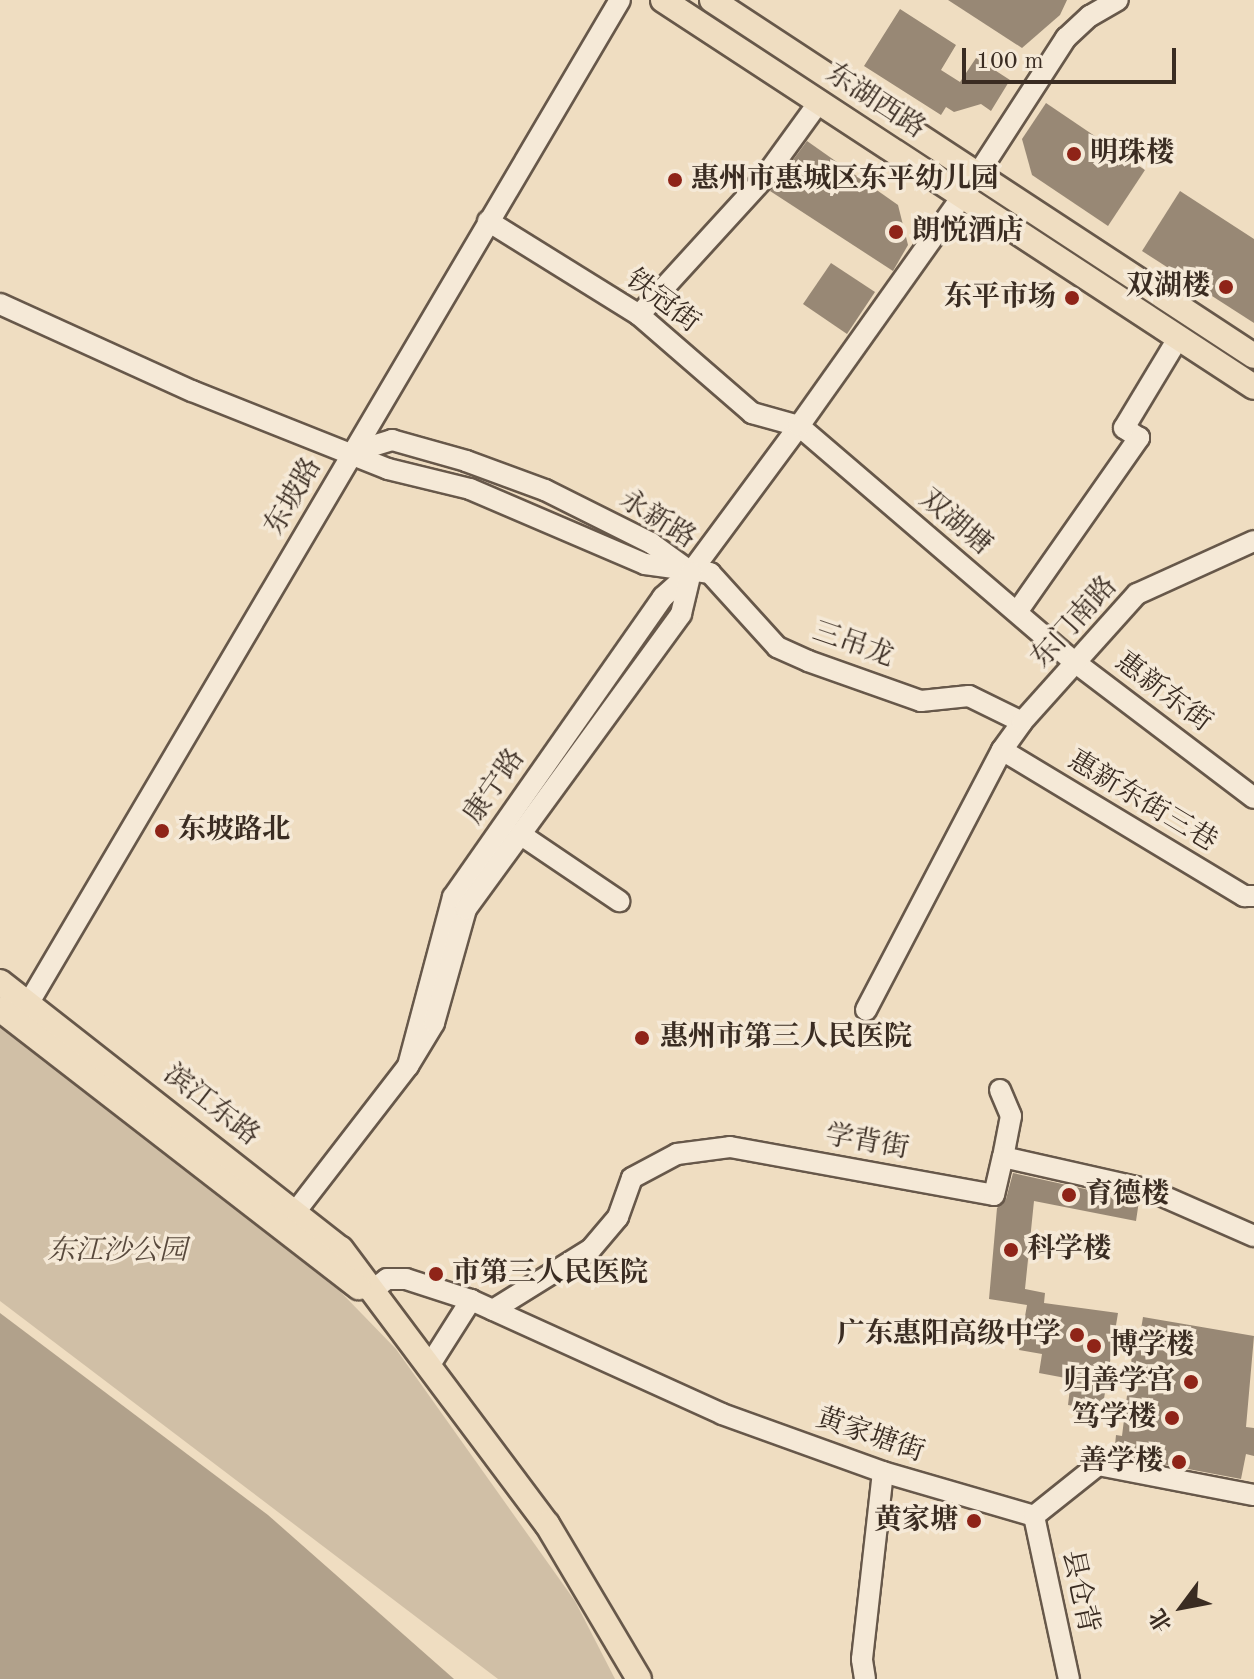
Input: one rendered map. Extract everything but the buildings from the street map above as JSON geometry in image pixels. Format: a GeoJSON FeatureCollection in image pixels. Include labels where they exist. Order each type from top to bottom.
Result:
{"type":"FeatureCollection","features":[{"type":"Feature","properties":{"kind":"main road","name":"东湖西路"},"geometry":{"type":"LineString","coordinates":[[663,0],[819,102],[969,186],[1254,356]]}},
{"type":"Feature","properties":{"kind":"main road","name":"东湖西路"},"geometry":{"type":"LineString","coordinates":[[712,0],[1179,337],[1254,387]]}},
{"type":"Feature","properties":{"kind":"main road","name":"滨江东路"},"geometry":{"type":"LineString","coordinates":[[0,982],[16,1011],[357,1286],[373,1290]]}},
{"type":"Feature","properties":{"kind":"main road","name":"滨江东路"},"geometry":{"type":"LineString","coordinates":[[16,1011],[296,1211],[341,1249],[431,1363],[563,1547],[639,1679]]}},
{"type":"Feature","properties":{"kind":"street","name":"东坡路"},"geometry":{"type":"LineString","coordinates":[[16,1011],[353,452],[620,0]]}},
{"type":"Feature","properties":{"kind":"street","name":"康宁路"},"geometry":{"type":"LineString","coordinates":[[408,1066],[453,897],[663,597],[691,572],[799,426],[969,186],[1066,38],[1090,16],[1118,0]]}},
{"type":"Feature","properties":{"kind":"street"},"geometry":{"type":"LineString","coordinates":[[639,315],[764,178],[819,102]]}},
{"type":"Feature","properties":{"kind":"street","name":"铁冠街"},"geometry":{"type":"LineString","coordinates":[[488,221],[639,315],[752,413],[799,426]]}},
{"type":"Feature","properties":{"kind":"street","name":"永新路"},"geometry":{"type":"LineString","coordinates":[[0,304],[192,391],[353,452],[388,469],[470,489],[645,564],[691,572]]}},
{"type":"Feature","properties":{"kind":"street"},"geometry":{"type":"LineString","coordinates":[[1017,612],[1139,438],[1124,428],[1179,337]]}},
{"type":"Feature","properties":{"kind":"street","name":"双湖塘"},"geometry":{"type":"LineString","coordinates":[[799,426],[1076,663]]}},
{"type":"Feature","properties":{"kind":"street","name":"永新路"},"geometry":{"type":"LineString","coordinates":[[353,452],[392,440],[466,461],[558,496],[651,543],[691,572]]}},
{"type":"Feature","properties":{"kind":"street","name":"东门南路"},"geometry":{"type":"LineString","coordinates":[[866,1010],[1002,750],[1022,722],[1115,615],[1144,589],[1254,541]]}},
{"type":"Feature","properties":{"kind":"street","name":"康宁路"},"geometry":{"type":"LineString","coordinates":[[296,1211],[408,1066],[434,1023],[466,909],[681,614],[691,572]]}},
{"type":"Feature","properties":{"kind":"street","name":"三吊龙"},"geometry":{"type":"LineString","coordinates":[[691,572],[710,573],[777,647],[921,701],[969,696],[1022,722]]}},
{"type":"Feature","properties":{"kind":"street","name":"惠新东街"},"geometry":{"type":"LineString","coordinates":[[1076,663],[1254,798]]}},
{"type":"Feature","properties":{"kind":"street","name":"惠新东街三巷"},"geometry":{"type":"LineString","coordinates":[[1002,750],[1244,896],[1254,896]]}},
{"type":"Feature","properties":{"kind":"street"},"geometry":{"type":"LineString","coordinates":[[520,834],[619,901]]}},
{"type":"Feature","properties":{"kind":"street"},"geometry":{"type":"LineString","coordinates":[[1000,1090],[1011,1116],[1003,1157],[1149,1190],[1254,1236]]}},
{"type":"Feature","properties":{"kind":"street","name":"学背街"},"geometry":{"type":"LineString","coordinates":[[493,1310],[591,1249],[618,1217],[632,1178],[677,1154],[730,1147],[994,1195],[1003,1157]]}},
{"type":"Feature","properties":{"kind":"street","name":"黄家塘街"},"geometry":{"type":"LineString","coordinates":[[373,1290],[387,1279],[406,1279],[471,1300],[722,1414],[883,1472],[1034,1516]]}},
{"type":"Feature","properties":{"kind":"street"},"geometry":{"type":"LineString","coordinates":[[431,1363],[471,1300]]}},
{"type":"Feature","properties":{"kind":"street"},"geometry":{"type":"LineString","coordinates":[[1034,1516],[1098,1465],[1254,1495]]}},
{"type":"Feature","properties":{"kind":"street"},"geometry":{"type":"LineString","coordinates":[[865,1679],[862,1659],[883,1472]]}},
{"type":"Feature","properties":{"kind":"street","name":"县仓背"},"geometry":{"type":"LineString","coordinates":[[1034,1516],[1069,1679]]}},
{"type":"Feature","properties":{"kind":"green space","name":"东江沙公园"},"geometry":{"type":"Polygon","coordinates":[[[0,1021],[330,1281],[396,1349],[575,1601],[615,1679],[498,1679],[0,1301],[0,1021]]]}},
{"type":"Feature","properties":{"kind":"shaded area"},"geometry":{"type":"Polygon","coordinates":[[[0,1313],[268,1515],[454,1679],[0,1679],[0,1313]]]}},
{"type":"Feature","properties":{"kind":"place","name":"明珠楼"},"geometry":{"type":"Point","coordinates":[1074,154]}},
{"type":"Feature","properties":{"kind":"place","name":"惠州市惠城区东平幼儿园"},"geometry":{"type":"Point","coordinates":[675,180]}},
{"type":"Feature","properties":{"kind":"place","name":"朗悦酒店"},"geometry":{"type":"Point","coordinates":[896,232]}},
{"type":"Feature","properties":{"kind":"place","name":"双湖楼"},"geometry":{"type":"Point","coordinates":[1226,287]}},
{"type":"Feature","properties":{"kind":"place","name":"东平市场"},"geometry":{"type":"Point","coordinates":[1072,298]}},
{"type":"Feature","properties":{"kind":"place","name":"东坡路北"},"geometry":{"type":"Point","coordinates":[162,831]}},
{"type":"Feature","properties":{"kind":"place","name":"惠州市第三人民医院"},"geometry":{"type":"Point","coordinates":[642,1038]}},
{"type":"Feature","properties":{"kind":"place","name":"育德楼"},"geometry":{"type":"Point","coordinates":[1069,1195]}},
{"type":"Feature","properties":{"kind":"place","name":"科学楼"},"geometry":{"type":"Point","coordinates":[1011,1250]}},
{"type":"Feature","properties":{"kind":"place","name":"市第三人民医院"},"geometry":{"type":"Point","coordinates":[436,1274]}},
{"type":"Feature","properties":{"kind":"place","name":"广东惠阳高级中学"},"geometry":{"type":"Point","coordinates":[1077,1335]}},
{"type":"Feature","properties":{"kind":"place","name":"博学楼"},"geometry":{"type":"Point","coordinates":[1094,1346]}},
{"type":"Feature","properties":{"kind":"place","name":"归善学宫"},"geometry":{"type":"Point","coordinates":[1191,1382]}},
{"type":"Feature","properties":{"kind":"place","name":"笃学楼"},"geometry":{"type":"Point","coordinates":[1172,1418]}},
{"type":"Feature","properties":{"kind":"place","name":"善学楼"},"geometry":{"type":"Point","coordinates":[1179,1462]}},
{"type":"Feature","properties":{"kind":"place","name":"黄家塘"},"geometry":{"type":"Point","coordinates":[974,1521]}}]}
